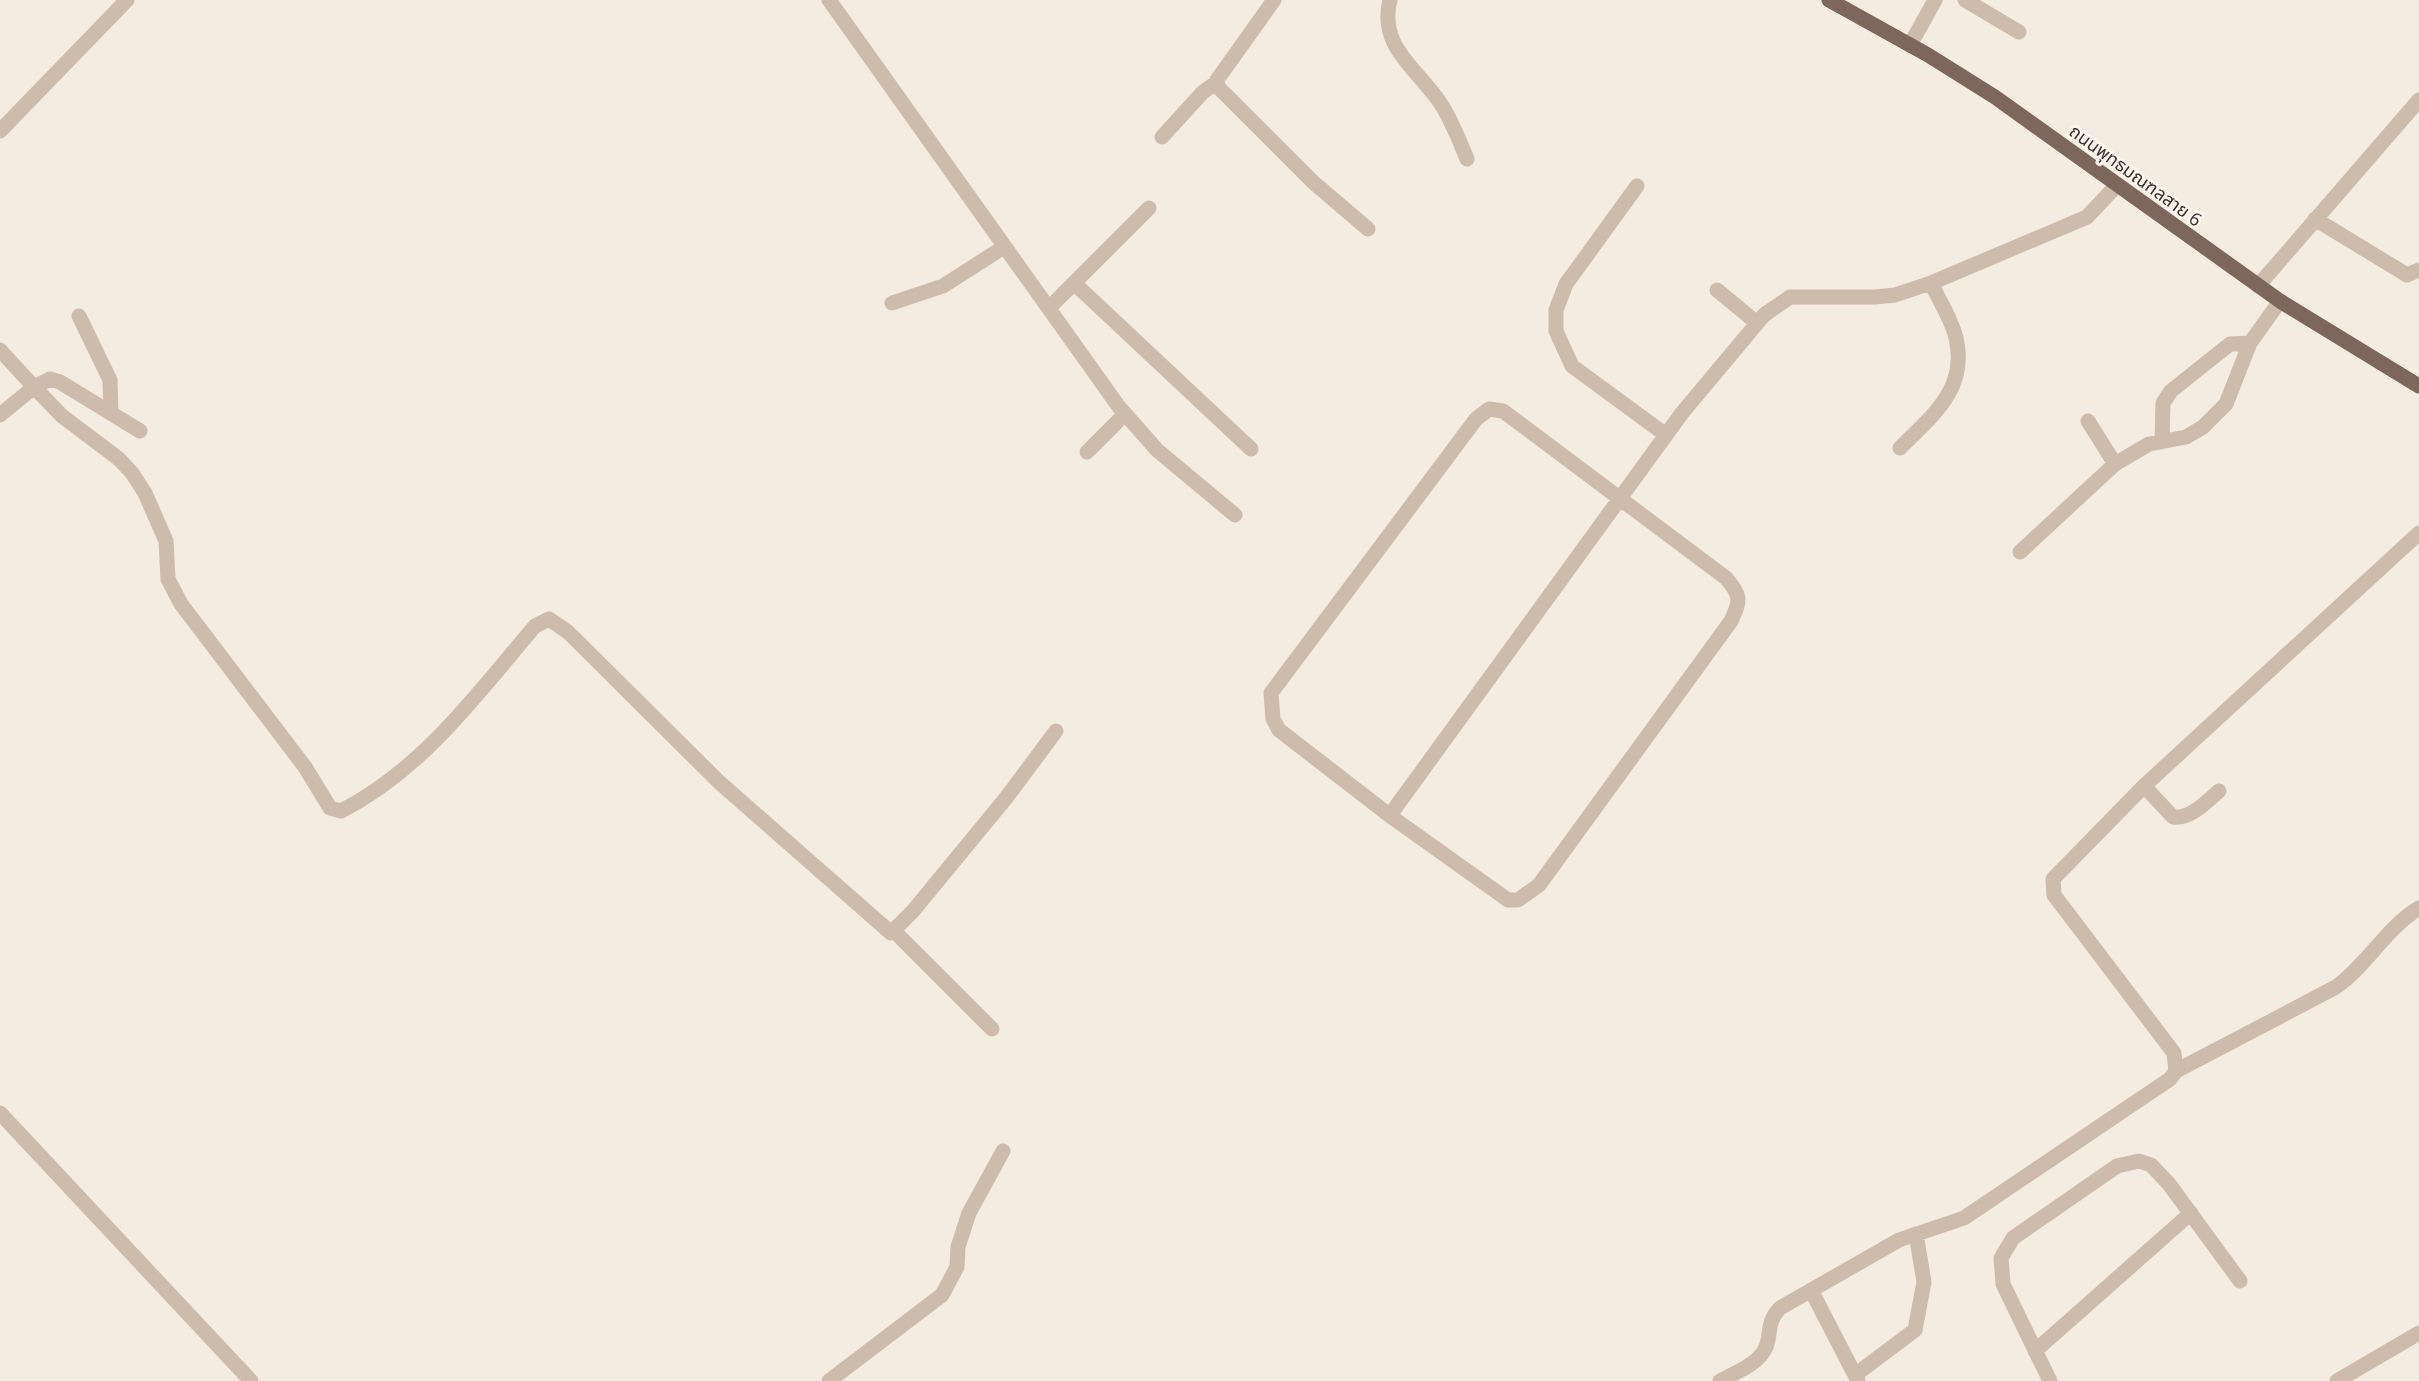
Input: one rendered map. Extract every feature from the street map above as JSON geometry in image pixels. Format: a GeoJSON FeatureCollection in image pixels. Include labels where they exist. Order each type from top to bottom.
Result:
{"type":"FeatureCollection","features":[{"type":"Feature","properties":{"kind":"main road","name":"ถนนพุทธมณฑลสาย 6"},"geometry":{"type":"LineString","coordinates":[[1828,0],[1910,45],[1995,97],[2280,301],[2419,386]]}},
{"type":"Feature","properties":{"kind":"street"},"geometry":{"type":"LineString","coordinates":[[0,130],[127,0]]}},
{"type":"Feature","properties":{"kind":"street"},"geometry":{"type":"LineString","coordinates":[[830,0],[1125,414],[1157,450],[1235,515]]}},
{"type":"Feature","properties":{"kind":"street"},"geometry":{"type":"LineString","coordinates":[[1162,137],[1203,92],[1216,82],[1274,0]]}},
{"type":"Feature","properties":{"kind":"street"},"geometry":{"type":"LineString","coordinates":[[1390,0],[1387,13],[1390,37],[1440,103],[1467,159]]}},
{"type":"Feature","properties":{"kind":"street"},"geometry":{"type":"LineString","coordinates":[[1910,45],[1935,0]]}},
{"type":"Feature","properties":{"kind":"street"},"geometry":{"type":"LineString","coordinates":[[1965,0],[2019,32]]}},
{"type":"Feature","properties":{"kind":"street"},"geometry":{"type":"LineString","coordinates":[[1216,82],[1227,99],[1313,182],[1368,229]]}},
{"type":"Feature","properties":{"kind":"street"},"geometry":{"type":"LineString","coordinates":[[2258,286],[2419,100]]}},
{"type":"Feature","properties":{"kind":"street"},"geometry":{"type":"LineString","coordinates":[[1390,815],[1666,435],[1757,323],[1772,309],[1790,297],[1895,295],[1930,283],[2087,217],[2117,185]]}},
{"type":"Feature","properties":{"kind":"street"},"geometry":{"type":"LineString","coordinates":[[1638,186],[1566,284],[1556,310],[1556,331],[1572,366],[1666,435]]}},
{"type":"Feature","properties":{"kind":"street"},"geometry":{"type":"LineString","coordinates":[[1049,308],[1149,208]]}},
{"type":"Feature","properties":{"kind":"street"},"geometry":{"type":"LineString","coordinates":[[2315,219],[2407,275],[2419,270]]}},
{"type":"Feature","properties":{"kind":"street"},"geometry":{"type":"LineString","coordinates":[[892,303],[943,286],[1004,247]]}},
{"type":"Feature","properties":{"kind":"street"},"geometry":{"type":"LineString","coordinates":[[1074,283],[1251,449]]}},
{"type":"Feature","properties":{"kind":"street"},"geometry":{"type":"LineString","coordinates":[[1900,448],[1951,393],[1957,370],[1956,338],[1930,283]]}},
{"type":"Feature","properties":{"kind":"street"},"geometry":{"type":"LineString","coordinates":[[1717,290],[1757,323]]}},
{"type":"Feature","properties":{"kind":"street"},"geometry":{"type":"LineString","coordinates":[[2020,552],[2115,464],[2149,444],[2186,437],[2203,427],[2226,404],[2250,343],[2280,301]]}},
{"type":"Feature","properties":{"kind":"street"},"geometry":{"type":"LineString","coordinates":[[80,316],[110,380],[111,413]]}},
{"type":"Feature","properties":{"kind":"street"},"geometry":{"type":"LineString","coordinates":[[2162,442],[2163,403],[2170,391],[2230,344],[2250,343]]}},
{"type":"Feature","properties":{"kind":"street"},"geometry":{"type":"LineString","coordinates":[[0,350],[62,416],[119,459],[132,473],[145,493],[166,541],[168,579],[181,604],[304,767],[330,808],[341,811],[353,805],[420,756],[438,740],[535,626],[549,619],[568,632],[719,782],[891,933],[1006,798],[1056,731]]}},
{"type":"Feature","properties":{"kind":"street"},"geometry":{"type":"LineString","coordinates":[[0,415],[43,380],[54,380],[140,431]]}},
{"type":"Feature","properties":{"kind":"street"},"geometry":{"type":"LineString","coordinates":[[1489,409],[1503,411],[1726,578],[1737,592],[1739,604],[1731,621],[1546,876],[1530,894],[1518,900],[1508,900],[1390,815],[1279,730],[1273,719],[1270,693],[1482,413],[1489,409]]}},
{"type":"Feature","properties":{"kind":"street"},"geometry":{"type":"LineString","coordinates":[[1087,452],[1125,414]]}},
{"type":"Feature","properties":{"kind":"street"},"geometry":{"type":"LineString","coordinates":[[2088,421],[2115,464]]}},
{"type":"Feature","properties":{"kind":"street"},"geometry":{"type":"LineString","coordinates":[[2176,1071],[2174,1053],[2054,895],[2053,879],[2144,786],[2419,533]]}},
{"type":"Feature","properties":{"kind":"street"},"geometry":{"type":"LineString","coordinates":[[2144,786],[2173,817],[2181,818],[2191,814],[2219,791]]}},
{"type":"Feature","properties":{"kind":"street"},"geometry":{"type":"LineString","coordinates":[[1720,1381],[1755,1361],[1766,1348],[1770,1318],[1780,1308],[1899,1240],[1964,1218],[2170,1079],[2176,1071],[2336,987],[2355,973],[2393,929],[2419,908]]}},
{"type":"Feature","properties":{"kind":"street"},"geometry":{"type":"LineString","coordinates":[[894,931],[992,1029]]}},
{"type":"Feature","properties":{"kind":"street"},"geometry":{"type":"LineString","coordinates":[[0,1113],[251,1381]]}},
{"type":"Feature","properties":{"kind":"street"},"geometry":{"type":"LineString","coordinates":[[829,1381],[942,1295],[957,1267],[958,1247],[969,1213],[1002,1151]]}},
{"type":"Feature","properties":{"kind":"street"},"geometry":{"type":"LineString","coordinates":[[2050,1381],[2003,1284],[2001,1258],[2013,1238],[2117,1166],[2139,1161],[2151,1166],[2191,1213],[2240,1281]]}},
{"type":"Feature","properties":{"kind":"street"},"geometry":{"type":"LineString","coordinates":[[2035,1352],[2191,1213]]}},
{"type":"Feature","properties":{"kind":"street"},"geometry":{"type":"LineString","coordinates":[[1811,1290],[1856,1378],[1915,1330],[1924,1282],[1916,1234]]}},
{"type":"Feature","properties":{"kind":"street"},"geometry":{"type":"LineString","coordinates":[[2337,1381],[2419,1333]]}}]}
